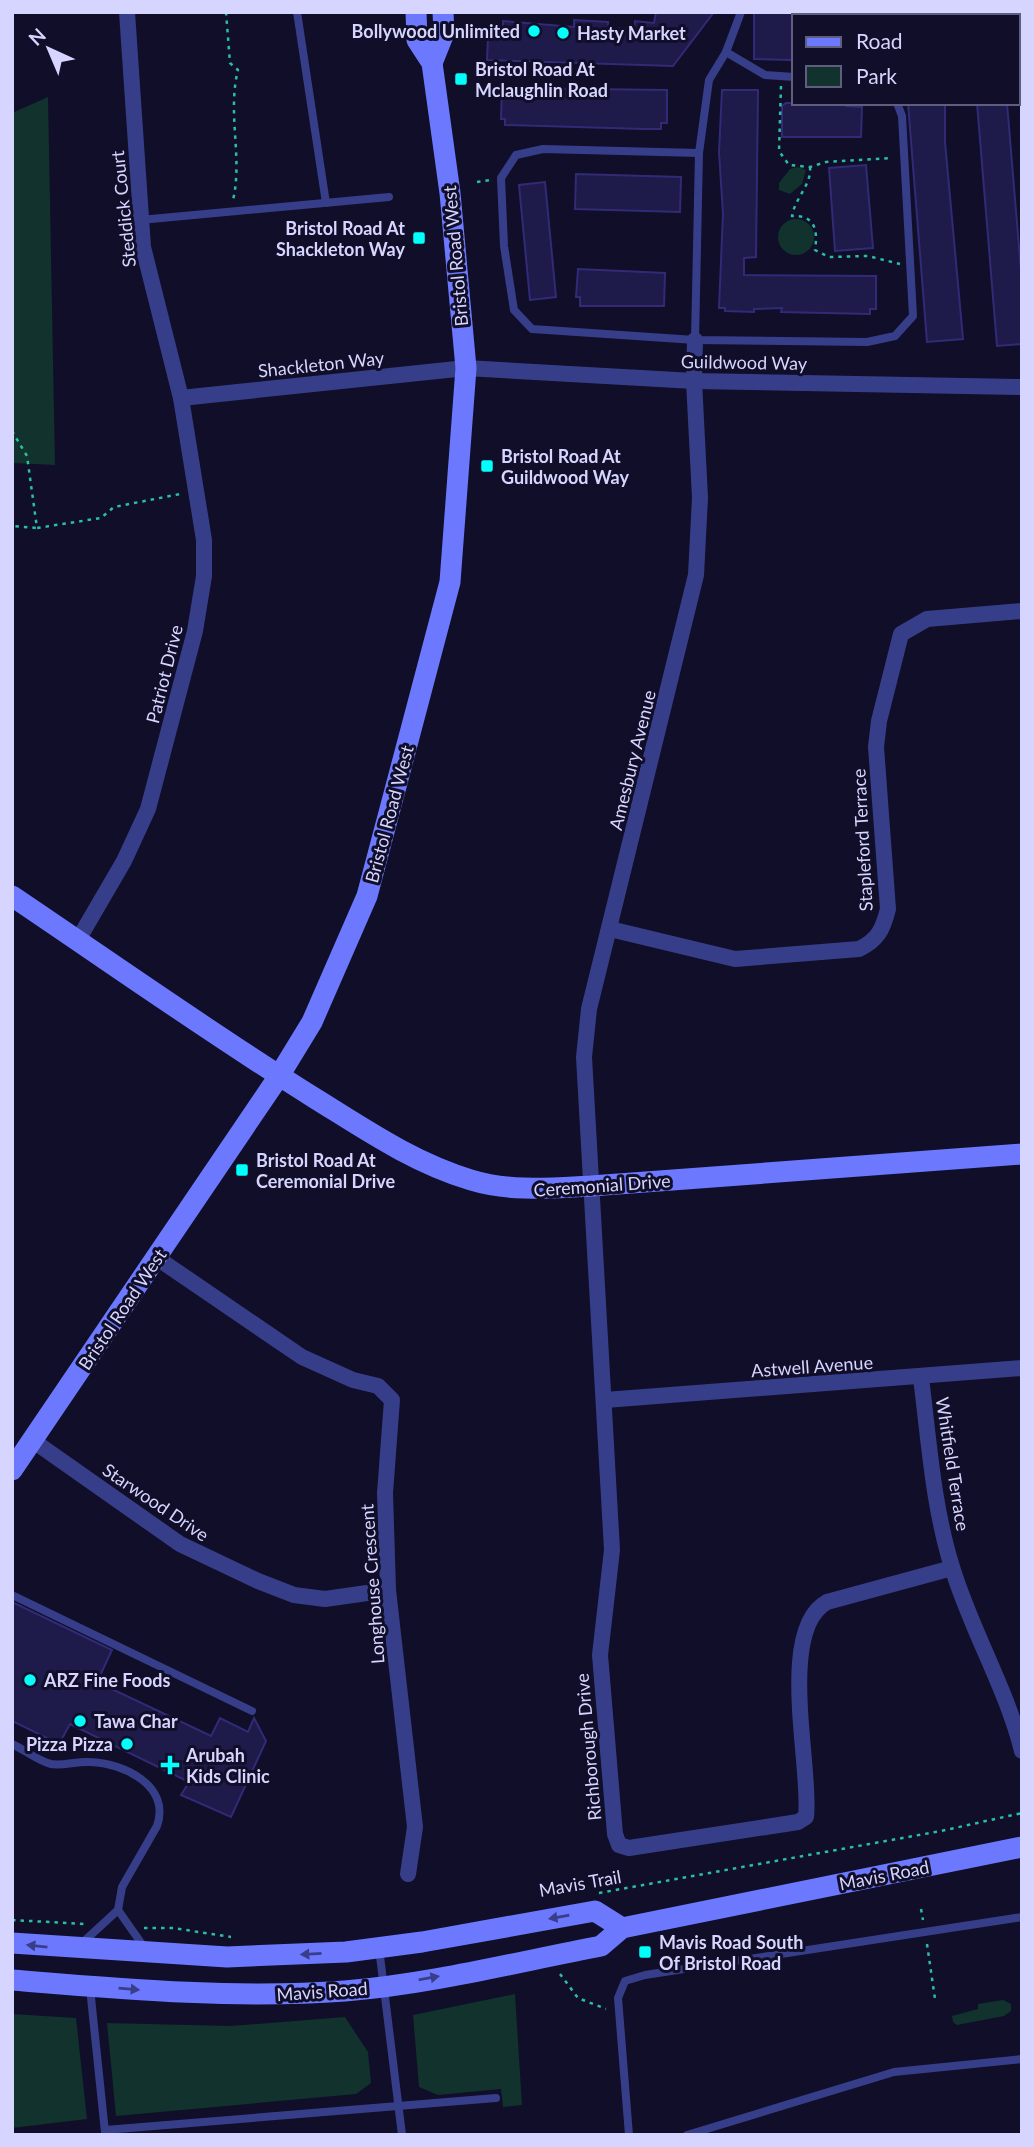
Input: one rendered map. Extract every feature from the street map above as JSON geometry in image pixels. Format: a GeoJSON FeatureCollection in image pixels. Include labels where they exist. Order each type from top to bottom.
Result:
{"type":"FeatureCollection","features":[{"type":"Feature","properties":{"kind":"street","name":"Steddick Court"},"geometry":{"type":"LineString","coordinates":[[127,12],[143,247],[181,398]]}},
{"type":"Feature","properties":{"kind":"street","name":"Bristol Road West"},"geometry":{"type":"LineString","coordinates":[[12,1470],[279,1076],[312,1022],[367,896],[450,582],[466,368],[450,193],[432,63],[417,40],[416,12]]}},
{"type":"Feature","properties":{"kind":"street","name":"Bristol Road West"},"geometry":{"type":"LineString","coordinates":[[432,63],[444,33],[443,12]]}},
{"type":"Feature","properties":{"kind":"street","name":"Amesbury Avenue"},"geometry":{"type":"LineString","coordinates":[[592,1186],[584,1057],[589,1009],[696,576],[701,498],[694,381],[695,340]]}},
{"type":"Feature","properties":{"kind":"street","name":"Guildwood Way"},"geometry":{"type":"LineString","coordinates":[[466,368],[694,381],[1022,387]]}},
{"type":"Feature","properties":{"kind":"street","name":"Shackleton Way"},"geometry":{"type":"LineString","coordinates":[[181,398],[466,368]]}},
{"type":"Feature","properties":{"kind":"street","name":"Patriot Drive"},"geometry":{"type":"LineString","coordinates":[[78,940],[124,861],[148,808],[195,631],[204,576],[204,540],[181,398]]}},
{"type":"Feature","properties":{"kind":"street","name":"Stapleford Terrace"},"geometry":{"type":"LineString","coordinates":[[610,929],[735,959],[859,949],[875,941],[884,926],[888,909],[876,747],[879,721],[901,634],[927,619],[1022,611]]}},
{"type":"Feature","properties":{"kind":"street","name":"Ceremonial Drive"},"geometry":{"type":"LineString","coordinates":[[12,896],[279,1076],[429,1165],[473,1181],[524,1189],[592,1186],[1022,1154]]}},
{"type":"Feature","properties":{"kind":"street","name":"Richborough Drive"},"geometry":{"type":"LineString","coordinates":[[592,1186],[612,1550],[600,1655],[615,1834],[619,1845],[629,1847],[655,1844],[798,1822],[806,1817],[798,1699],[809,1619],[818,1607],[827,1602],[952,1568]]}},
{"type":"Feature","properties":{"kind":"street","name":"Longhouse Crescent"},"geometry":{"type":"LineString","coordinates":[[157,1258],[302,1357],[353,1380],[385,1390],[392,1400],[393,1415],[385,1493],[388,1590],[415,1828],[408,1874]]}},
{"type":"Feature","properties":{"kind":"street","name":"Astwell Avenue"},"geometry":{"type":"LineString","coordinates":[[605,1400],[921,1378],[1022,1368]]}},
{"type":"Feature","properties":{"kind":"street","name":"Whitfield Terrace"},"geometry":{"type":"LineString","coordinates":[[921,1378],[936,1501],[952,1568],[1012,1713],[1022,1751]]}},
{"type":"Feature","properties":{"kind":"street","name":"Starwood Drive"},"geometry":{"type":"LineString","coordinates":[[32,1440],[180,1544],[258,1581],[294,1595],[325,1599],[388,1590]]}},
{"type":"Feature","properties":{"kind":"street","name":"Mavis Road"},"geometry":{"type":"LineString","coordinates":[[12,1980],[169,1992],[273,1995],[382,1986],[601,1946],[622,1928],[1022,1847]]}},
{"type":"Feature","properties":{"kind":"street"},"geometry":{"type":"LineString","coordinates":[[12,1943],[227,1957],[379,1948],[595,1911],[622,1928]]}},
{"type":"Feature","properties":{"kind":"lane"},"geometry":{"type":"LineString","coordinates":[[297,12],[326,203]]}},
{"type":"Feature","properties":{"kind":"lane"},"geometry":{"type":"LineString","coordinates":[[695,340],[699,153],[709,80],[726,52],[741,12]]}},
{"type":"Feature","properties":{"kind":"lane"},"geometry":{"type":"LineString","coordinates":[[726,52],[765,75],[792,77]]}},
{"type":"Feature","properties":{"kind":"lane"},"geometry":{"type":"LineString","coordinates":[[699,153],[543,149],[516,155],[501,178],[504,246],[514,310],[532,329],[695,340],[867,342],[895,336],[913,316],[905,157],[902,116],[898,105]]}},
{"type":"Feature","properties":{"kind":"lane"},"geometry":{"type":"LineString","coordinates":[[140,220],[389,197]]}},
{"type":"Feature","properties":{"kind":"lane"},"geometry":{"type":"LineString","coordinates":[[12,1595],[252,1711]]}},
{"type":"Feature","properties":{"kind":"lane"},"geometry":{"type":"LineString","coordinates":[[12,1744],[50,1763],[110,1764],[146,1781],[154,1790],[160,1816],[122,1887],[118,1910],[74,1949]]}},
{"type":"Feature","properties":{"kind":"lane"},"geometry":{"type":"LineString","coordinates":[[118,1910],[149,1953]]}},
{"type":"Feature","properties":{"kind":"lane"},"geometry":{"type":"LineString","coordinates":[[629,2135],[618,1998],[625,1982],[645,1975],[1022,1917]]}},
{"type":"Feature","properties":{"kind":"lane"},"geometry":{"type":"LineString","coordinates":[[379,1948],[402,2135]]}},
{"type":"Feature","properties":{"kind":"lane"},"geometry":{"type":"LineString","coordinates":[[89,1986],[105,2132],[496,2098]]}},
{"type":"Feature","properties":{"kind":"lane"},"geometry":{"type":"LineString","coordinates":[[687,2135],[894,2073],[1022,2059]]}},
{"type":"Feature","properties":{"kind":"path"},"geometry":{"type":"LineString","coordinates":[[226,12],[230,63],[238,71],[233,94],[237,184],[231,211]]}},
{"type":"Feature","properties":{"kind":"path"},"geometry":{"type":"LineString","coordinates":[[781,76],[779,151],[789,165],[810,167],[826,162],[905,157]]}},
{"type":"Feature","properties":{"kind":"path"},"geometry":{"type":"LineString","coordinates":[[810,167],[811,176],[794,204],[792,216],[804,216],[813,222],[818,232],[815,250],[828,257],[868,256],[911,267]]}},
{"type":"Feature","properties":{"kind":"path"},"geometry":{"type":"LineString","coordinates":[[12,431],[27,456],[37,528]]}},
{"type":"Feature","properties":{"kind":"path"},"geometry":{"type":"LineString","coordinates":[[12,520],[13,526],[37,528],[101,518],[114,507],[197,490]]}},
{"type":"Feature","properties":{"kind":"path","name":"Mavis Trail"},"geometry":{"type":"LineString","coordinates":[[597,1893],[941,1831],[1022,1813]]}},
{"type":"Feature","properties":{"kind":"path"},"geometry":{"type":"LineString","coordinates":[[921,1909],[935,1999]]}},
{"type":"Feature","properties":{"kind":"path"},"geometry":{"type":"LineString","coordinates":[[12,1920],[94,1924]]}},
{"type":"Feature","properties":{"kind":"path"},"geometry":{"type":"LineString","coordinates":[[139,1928],[173,1928],[243,1937]]}},
{"type":"Feature","properties":{"kind":"path"},"geometry":{"type":"LineString","coordinates":[[558,1972],[578,1998],[619,2014]]}},
{"type":"Feature","properties":{"kind":"green space"},"geometry":{"type":"Polygon","coordinates":[[[48,97],[55,465],[12,463],[12,113],[48,97]]]}},
{"type":"Feature","properties":{"kind":"green space"},"geometry":{"type":"Polygon","coordinates":[[[798,167],[806,170],[802,184],[790,194],[779,190],[779,183],[790,169],[798,167]]]}},
{"type":"Feature","properties":{"kind":"green space"},"geometry":{"type":"Polygon","coordinates":[[[796,219],[809,224],[814,237],[809,250],[796,255],[783,250],[778,237],[783,224],[796,219]]]}},
{"type":"Feature","properties":{"kind":"green space"},"geometry":{"type":"Polygon","coordinates":[[[515,1994],[522,2105],[503,2107],[501,2089],[438,2095],[419,2087],[413,2015],[515,1994]]]}},
{"type":"Feature","properties":{"kind":"green space"},"geometry":{"type":"Polygon","coordinates":[[[1003,2000],[1011,2004],[1011,2011],[1004,2016],[957,2025],[953,2022],[952,2016],[978,2009],[978,2004],[1003,2000]]]}},
{"type":"Feature","properties":{"kind":"green space"},"geometry":{"type":"Polygon","coordinates":[[[12,2014],[76,2018],[87,2119],[12,2128],[12,2014]]]}},
{"type":"Feature","properties":{"kind":"green space"},"geometry":{"type":"Polygon","coordinates":[[[345,2017],[368,2052],[371,2083],[356,2094],[116,2116],[107,2023],[231,2026],[345,2017]]]}},
{"type":"Feature","properties":{"kind":"building"},"geometry":{"type":"Polygon","coordinates":[[[656,12],[714,12],[673,66],[487,60],[488,38],[503,37],[503,21],[574,27],[574,20],[608,22],[608,29],[634,28],[635,21],[654,23],[656,12]]]}},
{"type":"Feature","properties":{"kind":"building"},"geometry":{"type":"Polygon","coordinates":[[[754,12],[792,12],[792,60],[754,59],[754,12]]]}},
{"type":"Feature","properties":{"kind":"building"},"geometry":{"type":"Polygon","coordinates":[[[502,88],[667,90],[667,123],[661,123],[661,129],[505,125],[505,119],[501,119],[502,88]]]}},
{"type":"Feature","properties":{"kind":"building"},"geometry":{"type":"Polygon","coordinates":[[[722,90],[758,90],[756,257],[744,258],[744,275],[876,276],[876,309],[870,309],[870,314],[781,312],[782,308],[754,309],[754,312],[725,311],[725,308],[719,308],[723,214],[719,152],[722,90]]]}},
{"type":"Feature","properties":{"kind":"building"},"geometry":{"type":"Polygon","coordinates":[[[792,103],[862,107],[861,137],[782,137],[782,106],[792,103]]]}},
{"type":"Feature","properties":{"kind":"building"},"geometry":{"type":"Polygon","coordinates":[[[908,105],[945,105],[945,142],[963,339],[927,342],[908,105]]]}},
{"type":"Feature","properties":{"kind":"building"},"geometry":{"type":"Polygon","coordinates":[[[977,105],[1007,105],[1022,283],[1022,344],[997,346],[977,105]]]}},
{"type":"Feature","properties":{"kind":"building"},"geometry":{"type":"Polygon","coordinates":[[[866,165],[873,248],[835,251],[829,168],[866,165]]]}},
{"type":"Feature","properties":{"kind":"building"},"geometry":{"type":"Polygon","coordinates":[[[576,174],[681,177],[680,212],[575,209],[576,174]]]}},
{"type":"Feature","properties":{"kind":"building"},"geometry":{"type":"Polygon","coordinates":[[[545,182],[556,297],[530,300],[519,185],[545,182]]]}},
{"type":"Feature","properties":{"kind":"building"},"geometry":{"type":"Polygon","coordinates":[[[578,269],[665,273],[664,306],[580,306],[580,297],[576,297],[578,269]]]}},
{"type":"Feature","properties":{"kind":"building"},"geometry":{"type":"Polygon","coordinates":[[[12,1602],[112,1650],[97,1682],[211,1736],[220,1718],[248,1732],[254,1718],[266,1741],[231,1817],[181,1795],[189,1782],[70,1724],[59,1744],[12,1721],[12,1602]]]}},
{"type":"Feature","properties":{"kind":"place","name":"Bollywood Unlimited"},"geometry":{"type":"Point","coordinates":[534,31]}},
{"type":"Feature","properties":{"kind":"place","name":"Hasty Market"},"geometry":{"type":"Point","coordinates":[563,33]}},
{"type":"Feature","properties":{"kind":"place","name":"Bristol Road At Mclaughlin Road"},"geometry":{"type":"Point","coordinates":[461,79]}},
{"type":"Feature","properties":{"kind":"place","name":"Bristol Road At Shackleton Way"},"geometry":{"type":"Point","coordinates":[419,238]}},
{"type":"Feature","properties":{"kind":"place","name":"Bristol Road At Guildwood Way"},"geometry":{"type":"Point","coordinates":[487,466]}},
{"type":"Feature","properties":{"kind":"place","name":"Bristol Road At Ceremonial Drive"},"geometry":{"type":"Point","coordinates":[242,1170]}},
{"type":"Feature","properties":{"kind":"place","name":"ARZ Fine Foods"},"geometry":{"type":"Point","coordinates":[30,1680]}},
{"type":"Feature","properties":{"kind":"place","name":"Tawa Char"},"geometry":{"type":"Point","coordinates":[80,1721]}},
{"type":"Feature","properties":{"kind":"place","name":"Pizza Pizza"},"geometry":{"type":"Point","coordinates":[127,1744]}},
{"type":"Feature","properties":{"kind":"place","name":"Arubah Kids Clinic"},"geometry":{"type":"Point","coordinates":[170,1765]}},
{"type":"Feature","properties":{"kind":"place","name":"Mavis Road South Of Bristol Road"},"geometry":{"type":"Point","coordinates":[645,1952]}}]}
